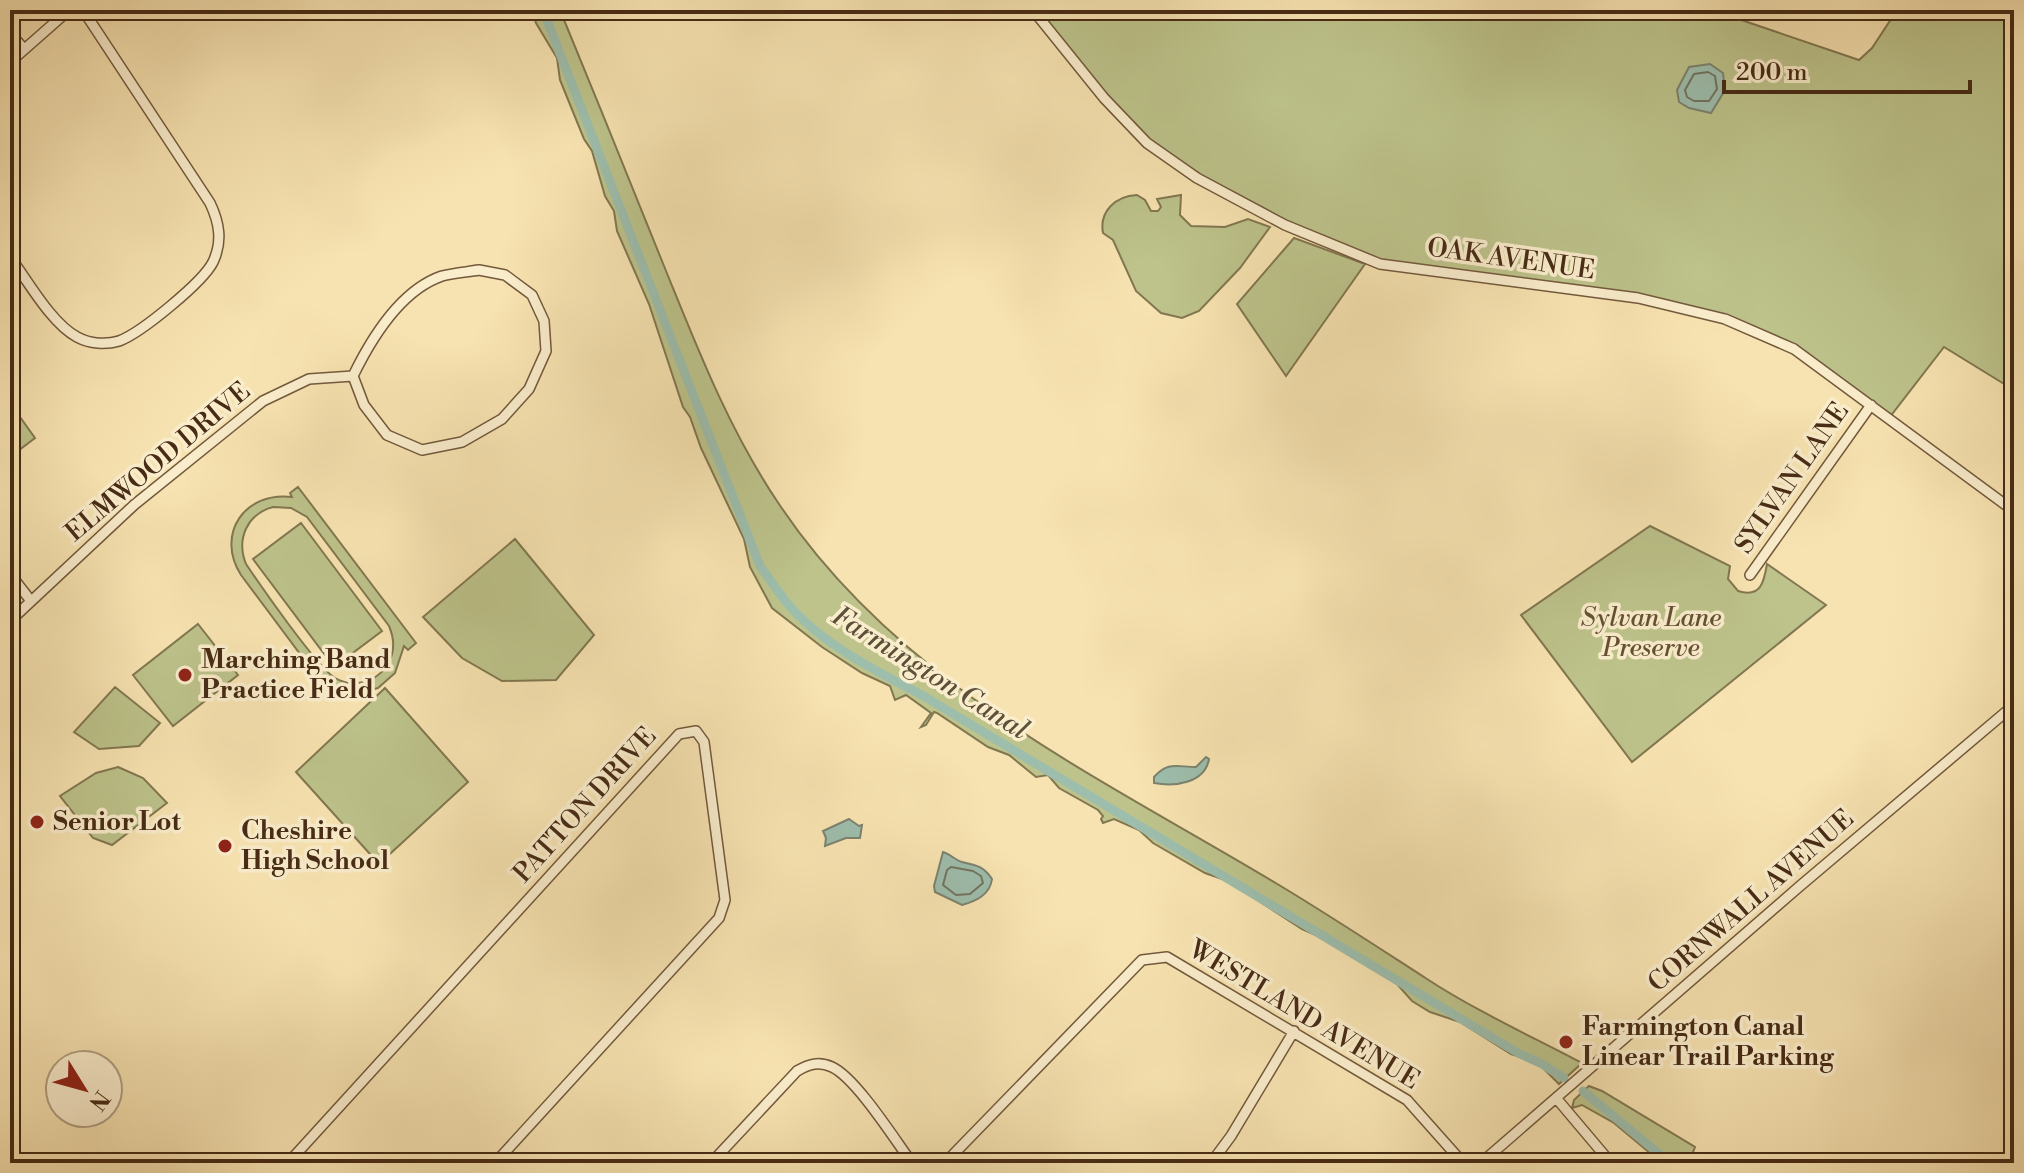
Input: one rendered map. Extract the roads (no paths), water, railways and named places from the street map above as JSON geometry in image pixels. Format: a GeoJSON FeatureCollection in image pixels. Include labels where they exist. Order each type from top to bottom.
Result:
{"type":"FeatureCollection","features":[{"type":"Feature","properties":{"kind":"street"},"geometry":{"type":"LineString","coordinates":[[10,62],[69,10]]}},
{"type":"Feature","properties":{"kind":"street"},"geometry":{"type":"LineString","coordinates":[[10,257],[60,324],[78,337],[98,344],[117,342],[137,332],[202,277],[213,261],[219,241],[219,222],[210,203],[83,10]]}},
{"type":"Feature","properties":{"kind":"street","name":"OAK AVENUE"},"geometry":{"type":"LineString","coordinates":[[1033,10],[1104,98],[1147,143],[1197,178],[1285,225],[1380,264],[1638,298],[1725,319],[1794,349],[2014,511]]}},
{"type":"Feature","properties":{"kind":"street"},"geometry":{"type":"LineString","coordinates":[[10,33],[24,49]]}},
{"type":"Feature","properties":{"kind":"street"},"geometry":{"type":"LineString","coordinates":[[479,270],[505,275],[532,295],[544,321],[546,351],[529,389],[502,419],[462,442],[422,450],[387,435],[364,405],[353,376],[367,347],[386,319],[409,297],[441,277],[479,270]]}},
{"type":"Feature","properties":{"kind":"street","name":"ELMWOOD DRIVE"},"geometry":{"type":"LineString","coordinates":[[10,621],[134,505],[263,401],[309,379],[353,376]]}},
{"type":"Feature","properties":{"kind":"street","name":"SYLVAN LANE"},"geometry":{"type":"LineString","coordinates":[[1750,575],[1871,405]]}},
{"type":"Feature","properties":{"kind":"street"},"geometry":{"type":"LineString","coordinates":[[10,574],[31,601]]}},
{"type":"Feature","properties":{"kind":"street","name":"CORNWALL AVENUE"},"geometry":{"type":"LineString","coordinates":[[1481,1163],[2014,705]]}},
{"type":"Feature","properties":{"kind":"street","name":"PATTON DRIVE"},"geometry":{"type":"LineString","coordinates":[[288,1163],[679,734],[696,731],[704,742],[725,900],[719,918],[495,1163]]}},
{"type":"Feature","properties":{"kind":"street","name":"WESTLAND AVENUE"},"geometry":{"type":"LineString","coordinates":[[945,1163],[1142,960],[1167,957],[1407,1100],[1463,1163]]}},
{"type":"Feature","properties":{"kind":"street"},"geometry":{"type":"LineString","coordinates":[[1211,1163],[1231,1136],[1294,1031]]}},
{"type":"Feature","properties":{"kind":"street"},"geometry":{"type":"LineString","coordinates":[[711,1163],[797,1071],[815,1063],[834,1068],[848,1080],[912,1163]]}},
{"type":"Feature","properties":{"kind":"street"},"geometry":{"type":"LineString","coordinates":[[1557,1099],[1611,1163]]}},
{"type":"Feature","properties":{"kind":"water"},"geometry":{"type":"Polygon","coordinates":[[[1710,64],[1723,73],[1725,90],[1711,113],[1689,108],[1679,102],[1677,90],[1689,67],[1710,64]]]}},
{"type":"Feature","properties":{"kind":"water"},"geometry":{"type":"Polygon","coordinates":[[[1206,757],[1209,759],[1202,773],[1188,782],[1154,783],[1154,777],[1164,769],[1173,766],[1196,767],[1206,757]]]}},
{"type":"Feature","properties":{"kind":"water"},"geometry":{"type":"Polygon","coordinates":[[[849,819],[862,825],[860,838],[846,838],[825,846],[823,831],[849,819]]]}},
{"type":"Feature","properties":{"kind":"water"},"geometry":{"type":"Polygon","coordinates":[[[943,852],[985,871],[992,879],[985,893],[962,905],[935,892],[943,852]]]}},
{"type":"Feature","properties":{"kind":"waterway","name":"Farmington Canal"},"geometry":{"type":"LineString","coordinates":[[543,10],[760,566],[794,611],[823,637],[856,659],[925,697],[1564,1078]]}},
{"type":"Feature","properties":{"kind":"waterway","name":"Farmington Canal"},"geometry":{"type":"LineString","coordinates":[[1583,1091],[1670,1163]]}},
{"type":"Feature","properties":{"kind":"place","name":"Marching Band Practice Field"},"geometry":{"type":"Point","coordinates":[185,675]}},
{"type":"Feature","properties":{"kind":"place","name":"Senior Lot"},"geometry":{"type":"Point","coordinates":[37,822]}},
{"type":"Feature","properties":{"kind":"place","name":"Cheshire High School"},"geometry":{"type":"Point","coordinates":[225,846]}},
{"type":"Feature","properties":{"kind":"place","name":"Farmington Canal Linear Trail Parking"},"geometry":{"type":"Point","coordinates":[1566,1042]}},
{"type":"Feature","properties":{"kind":"park label","name":"Sylvan Lane Preserve"},"geometry":{"type":"Point","coordinates":[1651,633]}}]}
